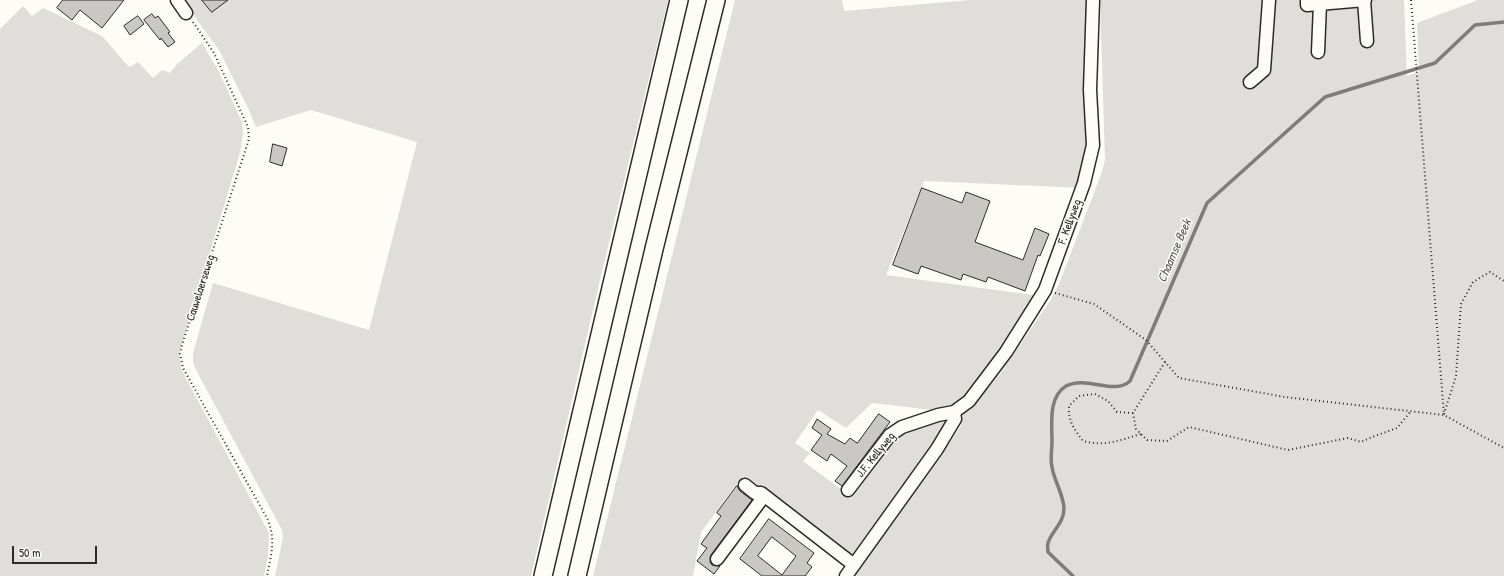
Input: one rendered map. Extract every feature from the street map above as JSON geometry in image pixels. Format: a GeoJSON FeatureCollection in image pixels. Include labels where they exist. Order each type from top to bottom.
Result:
{"type":"FeatureCollection","features":[{"type":"Feature","properties":{"kind":"highway"},"geometry":{"type":"LineString","coordinates":[[543,576],[679,0]]}},
{"type":"Feature","properties":{"kind":"highway"},"geometry":{"type":"LineString","coordinates":[[578,576],[652,257],[716,0]]}},
{"type":"Feature","properties":{"kind":"street"},"geometry":{"type":"LineString","coordinates":[[177,0],[186,13]]}},
{"type":"Feature","properties":{"kind":"street","name":"F. Kellyweg"},"geometry":{"type":"LineString","coordinates":[[954,412],[969,401],[1001,358],[1045,290],[1084,183],[1093,145],[1090,90],[1093,0]]}},
{"type":"Feature","properties":{"kind":"street"},"geometry":{"type":"LineString","coordinates":[[1250,82],[1264,70],[1269,0]]}},
{"type":"Feature","properties":{"kind":"street"},"geometry":{"type":"LineString","coordinates":[[1307,0],[1307,5],[1364,0],[1367,41]]}},
{"type":"Feature","properties":{"kind":"street"},"geometry":{"type":"LineString","coordinates":[[1318,52],[1320,4]]}},
{"type":"Feature","properties":{"kind":"street"},"geometry":{"type":"LineString","coordinates":[[846,576],[937,449],[956,419],[954,412]]}},
{"type":"Feature","properties":{"kind":"street","name":"J.F. Kellyweg"},"geometry":{"type":"LineString","coordinates":[[848,490],[890,435],[909,424],[938,415],[954,412]]}},
{"type":"Feature","properties":{"kind":"street"},"geometry":{"type":"LineString","coordinates":[[745,485],[755,493],[760,493],[854,565]]}},
{"type":"Feature","properties":{"kind":"street"},"geometry":{"type":"LineString","coordinates":[[717,559],[764,496]]}},
{"type":"Feature","properties":{"kind":"path"},"geometry":{"type":"LineString","coordinates":[[1411,0],[1444,415]]}},
{"type":"Feature","properties":{"kind":"path","name":"Cauwelaerseweg"},"geometry":{"type":"LineString","coordinates":[[186,13],[214,53],[248,127],[249,139],[180,354],[183,368],[268,520],[272,534],[273,547],[267,576]]}},
{"type":"Feature","properties":{"kind":"path"},"geometry":{"type":"LineString","coordinates":[[1444,415],[1456,376],[1460,304],[1473,282],[1490,272],[1504,281]]}},
{"type":"Feature","properties":{"kind":"path"},"geometry":{"type":"LineString","coordinates":[[1045,290],[1094,304],[1146,340],[1179,378],[1285,397],[1444,415],[1504,448]]}},
{"type":"Feature","properties":{"kind":"path"},"geometry":{"type":"LineString","coordinates":[[1165,362],[1133,413],[1136,429],[1147,440],[1167,441],[1189,427],[1288,450],[1348,438],[1361,442],[1372,436],[1397,428],[1411,411]]}},
{"type":"Feature","properties":{"kind":"path"},"geometry":{"type":"LineString","coordinates":[[1133,413],[1117,412],[1108,402],[1095,394],[1079,396],[1069,406],[1068,416],[1083,441],[1095,444],[1113,442],[1141,434]]}},
{"type":"Feature","properties":{"kind":"shaded area"},"geometry":{"type":"Polygon","coordinates":[[[182,0],[668,0],[599,284],[531,576],[275,576],[283,537],[282,530],[195,368],[193,361],[193,353],[213,283],[369,330],[417,142],[311,110],[256,127],[219,50],[182,0]]]}},
{"type":"Feature","properties":{"kind":"shaded area"},"geometry":{"type":"Polygon","coordinates":[[[735,0],[842,0],[844,11],[970,0],[1087,0],[1094,150],[1084,188],[924,181],[886,275],[1040,296],[975,386],[960,402],[941,411],[872,403],[846,428],[818,410],[795,443],[810,453],[803,461],[850,496],[902,431],[947,417],[952,420],[852,559],[743,476],[701,532],[693,576],[593,576],[735,0]]]}},
{"type":"Feature","properties":{"kind":"shaded area"},"geometry":{"type":"Polygon","coordinates":[[[1100,0],[1404,0],[1407,76],[1419,72],[1417,23],[1478,0],[1504,0],[1504,576],[852,576],[947,447],[961,426],[963,415],[1000,374],[1050,301],[1059,284],[1102,172],[1105,160],[1100,0]]]}},
{"type":"Feature","properties":{"kind":"shaded area"},"geometry":{"type":"Polygon","coordinates":[[[23,6],[32,16],[43,8],[102,36],[129,67],[138,62],[153,78],[162,70],[170,73],[177,64],[202,43],[219,72],[242,122],[243,133],[240,153],[179,354],[182,371],[269,533],[268,556],[264,576],[0,576],[0,29],[23,6]]]}},
{"type":"Feature","properties":{"kind":"building"},"geometry":{"type":"Polygon","coordinates":[[[63,0],[124,0],[102,28],[80,10],[72,20],[57,8],[63,0]]]}},
{"type":"Feature","properties":{"kind":"building"},"geometry":{"type":"Polygon","coordinates":[[[202,0],[228,0],[212,12],[202,0]]]}},
{"type":"Feature","properties":{"kind":"building"},"geometry":{"type":"Polygon","coordinates":[[[152,14],[155,18],[158,16],[170,32],[168,33],[175,42],[168,47],[161,38],[160,40],[144,20],[152,14]]]}},
{"type":"Feature","properties":{"kind":"building"},"geometry":{"type":"Polygon","coordinates":[[[138,16],[144,24],[130,35],[124,26],[138,16]]]}},
{"type":"Feature","properties":{"kind":"building"},"geometry":{"type":"Polygon","coordinates":[[[273,144],[287,148],[282,166],[270,162],[273,144]]]}},
{"type":"Feature","properties":{"kind":"building"},"geometry":{"type":"Polygon","coordinates":[[[922,188],[962,203],[966,192],[990,201],[975,242],[1023,260],[1035,228],[1049,234],[1040,256],[1038,255],[1025,291],[988,277],[986,282],[963,274],[961,280],[921,266],[918,274],[893,265],[922,188]]]}},
{"type":"Feature","properties":{"kind":"building"},"geometry":{"type":"Polygon","coordinates":[[[879,414],[890,422],[842,486],[835,481],[847,466],[831,454],[827,461],[811,450],[822,435],[812,428],[817,419],[831,429],[827,434],[845,444],[850,438],[857,443],[879,414]]]}},
{"type":"Feature","properties":{"kind":"building"},"geometry":{"type":"Polygon","coordinates":[[[737,486],[740,491],[752,500],[711,555],[710,562],[712,565],[720,566],[714,574],[697,561],[707,548],[701,544],[721,516],[717,513],[737,486]]]}},
{"type":"Feature","properties":{"kind":"building"},"geometry":{"type":"Polygon","coordinates":[[[769,519],[814,553],[807,563],[812,567],[805,576],[762,576],[740,559],[769,519]],[[772,537],[758,556],[782,575],[796,556],[772,537]]]}},
{"type":"Feature","properties":{"kind":"waterway","name":"Chaamse Beek"},"geometry":{"type":"LineString","coordinates":[[1073,576],[1048,552],[1050,538],[1060,523],[1064,508],[1051,461],[1052,411],[1056,397],[1060,391],[1066,386],[1074,383],[1116,387],[1124,385],[1130,381],[1207,203],[1325,97],[1435,63],[1475,25],[1504,22]]}}]}
